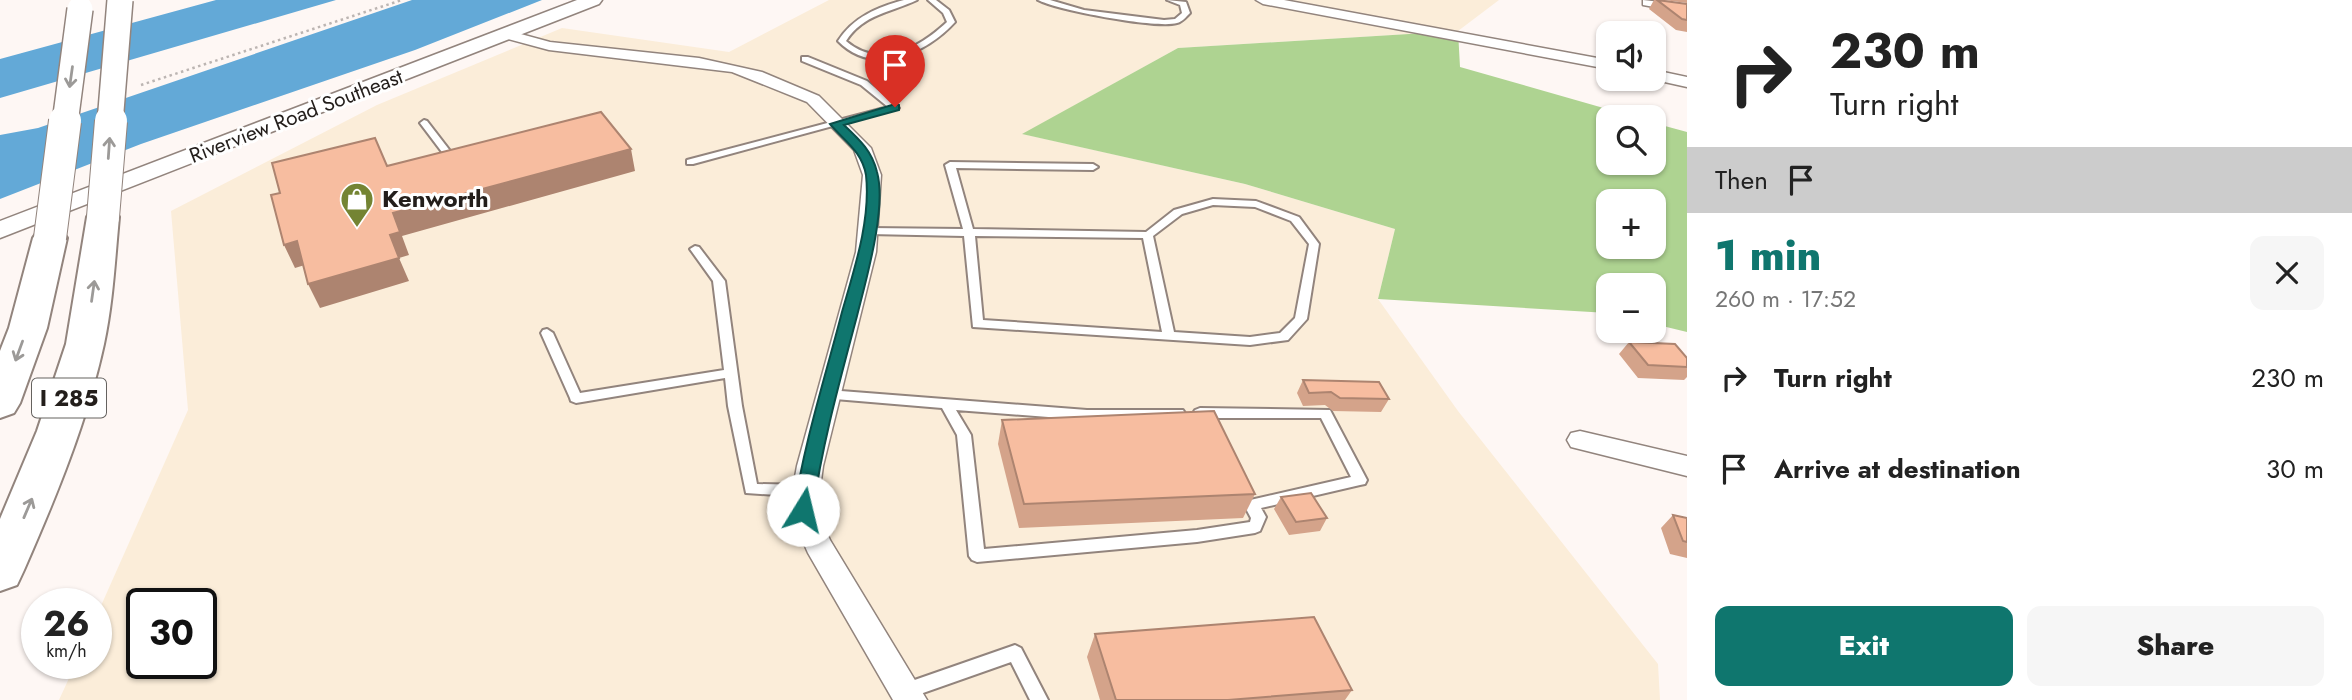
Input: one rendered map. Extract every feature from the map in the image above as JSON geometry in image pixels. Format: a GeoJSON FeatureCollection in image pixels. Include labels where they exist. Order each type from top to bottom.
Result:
{"type":"FeatureCollection","features":[{"type":"Feature","properties":{"kind":"highway","name":"I 285"},"geometry":{"type":"LineString","coordinates":[[0,570],[33,496],[86,341],[103,216],[120,0]]}},
{"type":"Feature","properties":{"kind":"highway","name":"I 285"},"geometry":{"type":"LineString","coordinates":[[0,403],[28,328],[50,238],[81,4]]}},
{"type":"Feature","properties":{"kind":"street","name":"Riverview Road Southeast"},"geometry":{"type":"LineString","coordinates":[[0,230],[593,0]]}},
{"type":"Feature","properties":{"kind":"street"},"geometry":{"type":"LineString","coordinates":[[1263,0],[1596,63]]}},
{"type":"Feature","properties":{"kind":"street"},"geometry":{"type":"LineString","coordinates":[[1648,2],[1687,9]]}},
{"type":"Feature","properties":{"kind":"street"},"geometry":{"type":"LineString","coordinates":[[506,34],[549,46],[734,68],[782,84],[813,99],[862,148],[872,175],[869,231],[857,291],[840,342],[810,466],[803,510],[818,545],[908,696]]}},
{"type":"Feature","properties":{"kind":"street"},"geometry":{"type":"LineString","coordinates":[[1666,78],[1687,82]]}},
{"type":"Feature","properties":{"kind":"street"},"geometry":{"type":"LineString","coordinates":[[1580,440],[1687,466]]}},
{"type":"Feature","properties":{"kind":"lane"},"geometry":{"type":"LineString","coordinates":[[913,0],[864,18],[845,34],[842,41],[847,48],[860,55],[886,57],[909,53],[942,32],[951,22],[946,12],[932,0]]}},
{"type":"Feature","properties":{"kind":"lane"},"geometry":{"type":"LineString","coordinates":[[1042,0],[1083,12],[1164,22],[1177,21],[1186,13],[1183,4],[1171,0]]}},
{"type":"Feature","properties":{"kind":"lane"},"geometry":{"type":"LineString","coordinates":[[690,162],[895,107],[864,83],[805,60]]}},
{"type":"Feature","properties":{"kind":"lane"},"geometry":{"type":"LineString","coordinates":[[424,123],[451,158]]}},
{"type":"Feature","properties":{"kind":"lane"},"geometry":{"type":"LineString","coordinates":[[869,231],[968,232],[1148,235],[1178,212],[1201,205],[1213,202],[1256,204],[1295,219],[1314,244],[1301,319],[1284,337],[1250,341],[977,324],[968,232],[950,165],[1093,167]]}},
{"type":"Feature","properties":{"kind":"lane"},"geometry":{"type":"LineString","coordinates":[[1148,235],[1169,337]]}},
{"type":"Feature","properties":{"kind":"lane"},"geometry":{"type":"LineString","coordinates":[[695,249],[719,281],[731,373],[751,489],[806,491]]}},
{"type":"Feature","properties":{"kind":"lane"},"geometry":{"type":"LineString","coordinates":[[547,333],[576,398],[731,373]]}},
{"type":"Feature","properties":{"kind":"lane"},"geometry":{"type":"LineString","coordinates":[[828,395],[1087,415],[1325,413],[1360,480],[1251,505],[1259,517],[1255,527],[1197,536],[977,556],[964,435],[947,405]]}},
{"type":"Feature","properties":{"kind":"lane"},"geometry":{"type":"LineString","coordinates":[[908,696],[1015,653],[1039,700]]}},
{"type":"Feature","properties":{"kind":"path"},"geometry":{"type":"LineString","coordinates":[[141,85],[235,52],[268,44],[402,0]]}},
{"type":"Feature","properties":{"kind":"shaded area"},"geometry":{"type":"Polygon","coordinates":[[[829,0],[1499,0],[1458,31],[1178,48],[1023,134],[1245,184],[1395,229],[1378,299],[1458,411],[1658,664],[1660,700],[59,700],[69,679],[112,679],[112,588],[109,588],[188,410],[171,211],[377,105],[562,28],[729,52],[829,0]]]}},
{"type":"Feature","properties":{"kind":"green space"},"geometry":{"type":"Polygon","coordinates":[[[1458,31],[1460,67],[1596,106],[1596,175],[1666,175],[1666,126],[1687,132],[1687,332],[1666,327],[1666,273],[1596,273],[1596,312],[1378,299],[1395,229],[1245,184],[1022,134],[1178,48],[1458,31]]]}},
{"type":"Feature","properties":{"kind":"water"},"geometry":{"type":"Polygon","coordinates":[[[216,0],[336,0],[0,98],[0,59],[216,0]]]}},
{"type":"Feature","properties":{"kind":"water"},"geometry":{"type":"Polygon","coordinates":[[[412,0],[542,0],[415,50],[141,144],[0,199],[0,135],[38,128],[412,0]]]}},
{"type":"Feature","properties":{"kind":"building"},"geometry":{"type":"Polygon","coordinates":[[[1657,0],[1687,4],[1687,20],[1682,19],[1657,0]]]}},
{"type":"Feature","properties":{"kind":"building","name":"Kenworth"},"geometry":{"type":"Polygon","coordinates":[[[601,112],[631,149],[393,213],[400,232],[390,235],[399,258],[308,284],[297,241],[284,245],[271,195],[280,193],[272,163],[375,138],[387,166],[601,112]]]}},
{"type":"Feature","properties":{"kind":"building"},"geometry":{"type":"Polygon","coordinates":[[[1630,343],[1675,344],[1687,358],[1687,367],[1648,365],[1630,343]]]}},
{"type":"Feature","properties":{"kind":"building"},"geometry":{"type":"Polygon","coordinates":[[[1303,380],[1379,382],[1389,399],[1340,398],[1331,392],[1309,393],[1303,380]]]}},
{"type":"Feature","properties":{"kind":"building"},"geometry":{"type":"Polygon","coordinates":[[[1214,411],[1255,494],[1024,504],[1002,420],[1214,411]]]}},
{"type":"Feature","properties":{"kind":"building"},"geometry":{"type":"Polygon","coordinates":[[[1311,493],[1327,518],[1296,522],[1281,497],[1311,493]]]}},
{"type":"Feature","properties":{"kind":"building"},"geometry":{"type":"Polygon","coordinates":[[[1673,515],[1687,518],[1687,542],[1683,541],[1673,515]]]}},
{"type":"Feature","properties":{"kind":"building"},"geometry":{"type":"Polygon","coordinates":[[[1314,617],[1352,690],[1228,700],[1116,700],[1095,634],[1314,617]]]}},
{"type":"Feature","properties":{"kind":"place","name":"Kenworth"},"geometry":{"type":"Point","coordinates":[357,229]}},
{"type":"Feature","properties":{"kind":"route"},"geometry":{"type":"LineString","coordinates":[[803,510],[810,466],[840,342],[857,291],[866,252],[871,212],[872,175],[862,148],[836,124],[895,107]]}}]}
